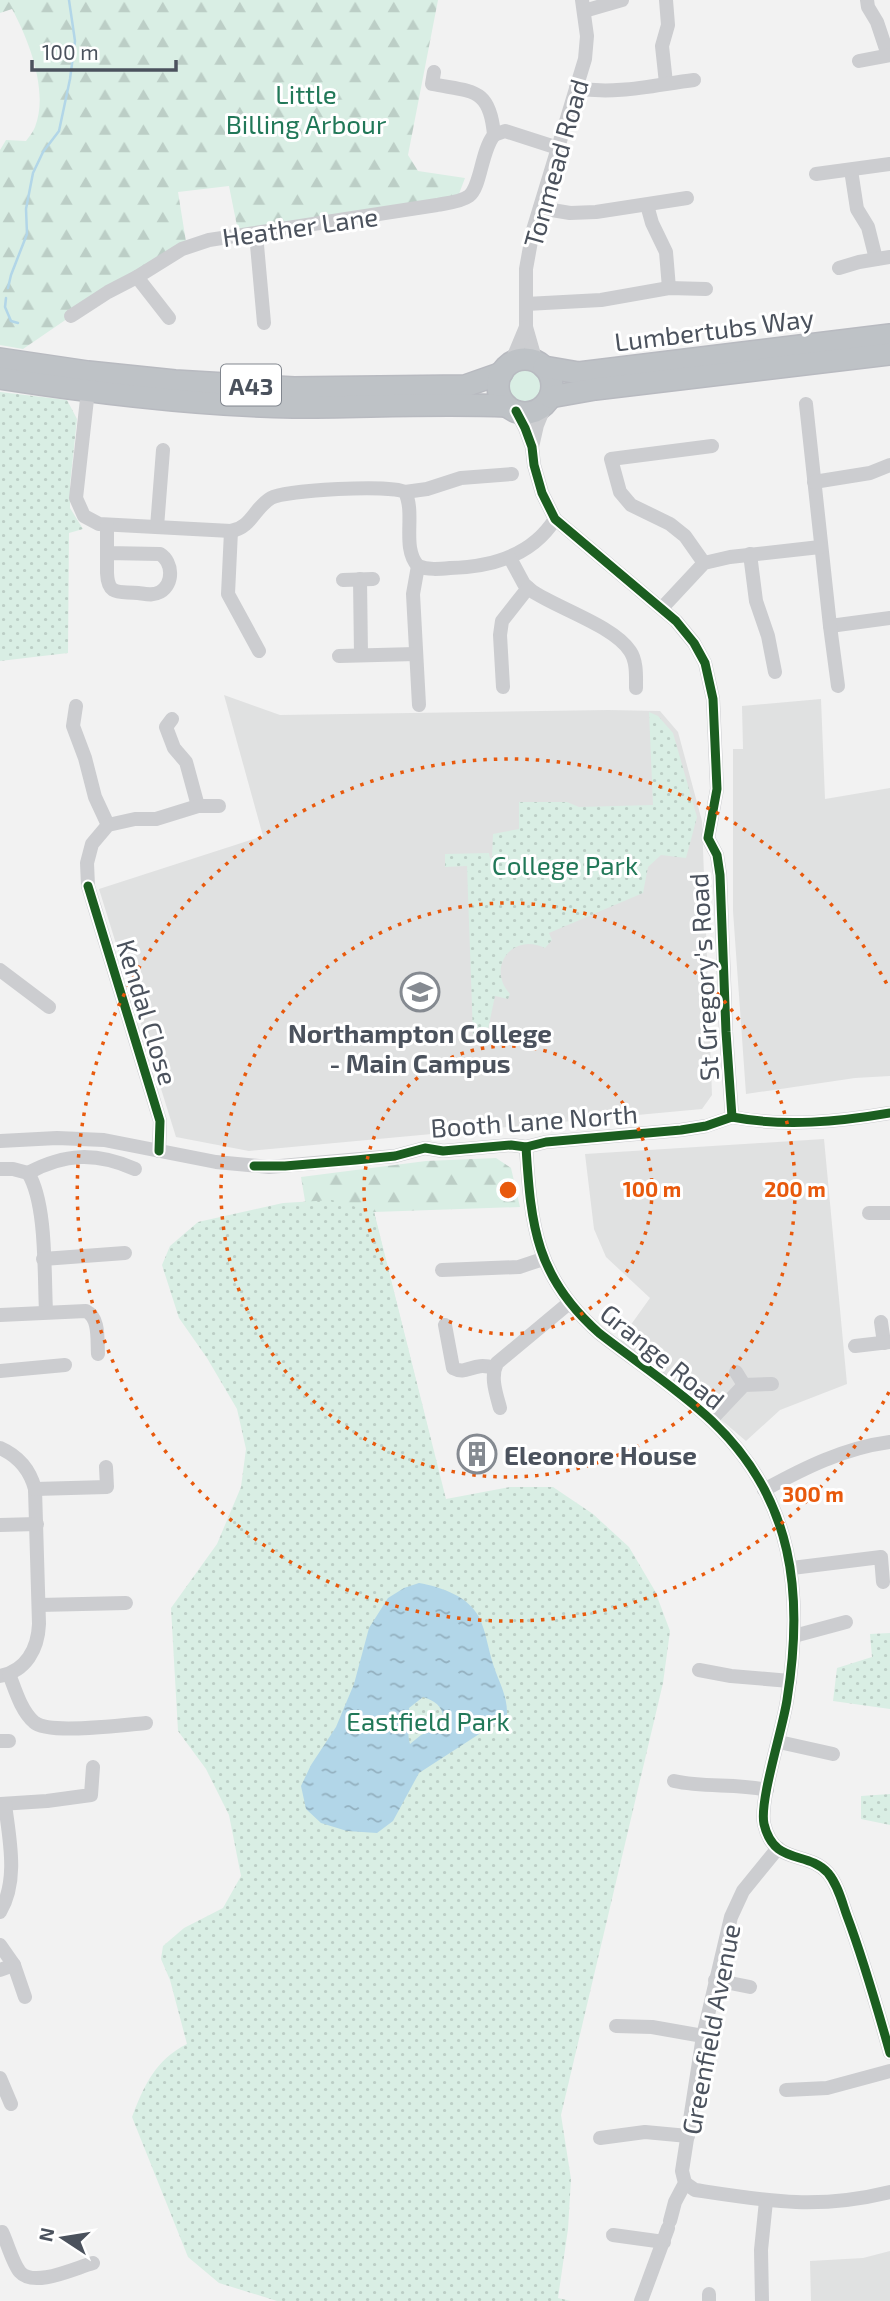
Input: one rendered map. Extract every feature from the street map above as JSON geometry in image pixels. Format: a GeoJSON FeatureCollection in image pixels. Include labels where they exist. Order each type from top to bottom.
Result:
{"type":"FeatureCollection","features":[{"type":"Feature","properties":{"kind":"highway","name":"Lumbertubs Way"},"geometry":{"type":"LineString","coordinates":[[540,364],[579,373],[890,335]]}},
{"type":"Feature","properties":{"kind":"highway","name":"Lumbertubs Way"},"geometry":{"type":"LineString","coordinates":[[548,400],[595,389],[890,354]]}},
{"type":"Feature","properties":{"kind":"highway","name":"A43"},"geometry":{"type":"LineString","coordinates":[[0,359],[175,381],[293,388],[465,386],[519,360],[540,364]]}},
{"type":"Feature","properties":{"kind":"highway"},"geometry":{"type":"LineString","coordinates":[[540,364],[552,381],[548,400]]}},
{"type":"Feature","properties":{"kind":"highway"},"geometry":{"type":"LineString","coordinates":[[507,368],[499,381],[499,390],[512,408]]}},
{"type":"Feature","properties":{"kind":"highway","name":"A43"},"geometry":{"type":"LineString","coordinates":[[0,377],[182,401],[278,406],[512,408],[532,412],[548,400]]}},
{"type":"Feature","properties":{"kind":"street"},"geometry":{"type":"LineString","coordinates":[[583,6],[622,0]]}},
{"type":"Feature","properties":{"kind":"street"},"geometry":{"type":"LineString","coordinates":[[666,0],[668,25],[662,46],[666,83]]}},
{"type":"Feature","properties":{"kind":"street"},"geometry":{"type":"LineString","coordinates":[[859,61],[889,55],[867,0]]}},
{"type":"Feature","properties":{"kind":"street","name":"Tonmead Road"},"geometry":{"type":"LineString","coordinates":[[540,364],[527,327],[526,269],[540,208],[585,59],[587,36],[583,6]]}},
{"type":"Feature","properties":{"kind":"street"},"geometry":{"type":"LineString","coordinates":[[434,72],[432,84],[469,91],[481,97],[490,107],[494,135],[505,131],[558,148]]}},
{"type":"Feature","properties":{"kind":"street"},"geometry":{"type":"LineString","coordinates":[[576,88],[615,92],[694,80]]}},
{"type":"Feature","properties":{"kind":"street","name":"Heather Lane"},"geometry":{"type":"LineString","coordinates":[[72,316],[182,249],[209,240],[456,202],[470,196],[475,188],[487,143],[494,135]]}},
{"type":"Feature","properties":{"kind":"street"},"geometry":{"type":"LineString","coordinates":[[816,174],[890,164]]}},
{"type":"Feature","properties":{"kind":"street"},"geometry":{"type":"LineString","coordinates":[[839,268],[883,258],[858,209],[851,170]]}},
{"type":"Feature","properties":{"kind":"street"},"geometry":{"type":"LineString","coordinates":[[540,208],[570,213],[687,198]]}},
{"type":"Feature","properties":{"kind":"street"},"geometry":{"type":"LineString","coordinates":[[648,205],[652,223],[666,252],[669,288]]}},
{"type":"Feature","properties":{"kind":"street"},"geometry":{"type":"LineString","coordinates":[[256,234],[264,323]]}},
{"type":"Feature","properties":{"kind":"street"},"geometry":{"type":"LineString","coordinates":[[137,277],[169,318]]}},
{"type":"Feature","properties":{"kind":"street"},"geometry":{"type":"LineString","coordinates":[[526,304],[601,300],[669,288],[706,289]]}},
{"type":"Feature","properties":{"kind":"street","name":"Tonmead Road"},"geometry":{"type":"LineString","coordinates":[[507,368],[527,327]]}},
{"type":"Feature","properties":{"kind":"street"},"geometry":{"type":"LineString","coordinates":[[88,390],[76,498],[84,516],[92,522],[107,525],[230,531],[244,527],[267,501],[279,495],[354,489],[396,489],[405,492],[427,489],[461,478],[512,474]]}},
{"type":"Feature","properties":{"kind":"street"},"geometry":{"type":"LineString","coordinates":[[532,447],[537,425],[548,400]]}},
{"type":"Feature","properties":{"kind":"street"},"geometry":{"type":"LineString","coordinates":[[806,404],[820,547],[838,686]]}},
{"type":"Feature","properties":{"kind":"street"},"geometry":{"type":"LineString","coordinates":[[512,408],[525,428],[532,447]]}},
{"type":"Feature","properties":{"kind":"street"},"geometry":{"type":"LineString","coordinates":[[704,563],[695,548],[678,530],[631,505],[620,492],[611,459],[712,446]]}},
{"type":"Feature","properties":{"kind":"street","name":"St Gregory's Road"},"geometry":{"type":"LineString","coordinates":[[532,447],[537,481],[555,519],[662,608],[686,632],[700,653],[709,675],[713,699],[717,789],[708,838],[717,856],[720,875],[732,1117]]}},
{"type":"Feature","properties":{"kind":"street"},"geometry":{"type":"LineString","coordinates":[[157,527],[163,450]]}},
{"type":"Feature","properties":{"kind":"street"},"geometry":{"type":"LineString","coordinates":[[814,482],[870,473],[890,465]]}},
{"type":"Feature","properties":{"kind":"street"},"geometry":{"type":"LineString","coordinates":[[405,492],[409,501],[412,557],[418,566],[413,594],[419,705]]}},
{"type":"Feature","properties":{"kind":"street"},"geometry":{"type":"LineString","coordinates":[[418,566],[432,569],[474,567],[510,558],[536,540],[555,519]]}},
{"type":"Feature","properties":{"kind":"street"},"geometry":{"type":"LineString","coordinates":[[107,525],[107,553],[107,578],[111,588],[116,592],[156,594],[167,585],[170,565],[160,554],[107,553]]}},
{"type":"Feature","properties":{"kind":"street"},"geometry":{"type":"LineString","coordinates":[[230,531],[228,594],[259,651]]}},
{"type":"Feature","properties":{"kind":"street"},"geometry":{"type":"LineString","coordinates":[[662,608],[704,563],[750,554],[820,547]]}},
{"type":"Feature","properties":{"kind":"street"},"geometry":{"type":"LineString","coordinates":[[750,554],[756,601],[768,636],[775,672]]}},
{"type":"Feature","properties":{"kind":"street"},"geometry":{"type":"LineString","coordinates":[[510,558],[528,588],[622,642],[633,657],[636,688]]}},
{"type":"Feature","properties":{"kind":"street"},"geometry":{"type":"LineString","coordinates":[[343,580],[366,579],[361,655]]}},
{"type":"Feature","properties":{"kind":"street"},"geometry":{"type":"LineString","coordinates":[[503,687],[500,635],[502,621],[528,588]]}},
{"type":"Feature","properties":{"kind":"street"},"geometry":{"type":"LineString","coordinates":[[830,626],[890,618]]}},
{"type":"Feature","properties":{"kind":"street"},"geometry":{"type":"LineString","coordinates":[[339,656],[416,654]]}},
{"type":"Feature","properties":{"kind":"street"},"geometry":{"type":"LineString","coordinates":[[76,706],[73,726],[95,797],[108,825],[135,819],[156,819],[198,806],[219,806]]}},
{"type":"Feature","properties":{"kind":"street"},"geometry":{"type":"LineString","coordinates":[[172,719],[166,727],[174,748],[187,762],[198,806]]}},
{"type":"Feature","properties":{"kind":"street","name":"Kendal Close"},"geometry":{"type":"LineString","coordinates":[[108,825],[92,844],[87,863],[88,886],[160,1121],[159,1151]]}},
{"type":"Feature","properties":{"kind":"street"},"geometry":{"type":"LineString","coordinates":[[0,970],[50,1007]]}},
{"type":"Feature","properties":{"kind":"street"},"geometry":{"type":"LineString","coordinates":[[732,1117],[753,1121],[825,1122],[890,1113]]}},
{"type":"Feature","properties":{"kind":"street","name":"Booth Lane North"},"geometry":{"type":"LineString","coordinates":[[0,1141],[80,1138],[126,1143],[216,1162],[270,1167],[395,1156],[425,1148],[443,1151],[511,1145],[526,1147],[546,1142],[706,1126],[732,1117]]}},
{"type":"Feature","properties":{"kind":"street","name":"Grange Road"},"geometry":{"type":"LineString","coordinates":[[526,1147],[532,1219],[543,1259],[569,1303],[599,1333],[711,1420],[746,1459],[765,1490],[780,1526],[792,1568],[794,1636],[790,1681],[763,1818],[768,1835],[778,1849]]}},
{"type":"Feature","properties":{"kind":"street"},"geometry":{"type":"LineString","coordinates":[[0,1169],[28,1173],[54,1161],[94,1156],[108,1158],[135,1169]]}},
{"type":"Feature","properties":{"kind":"street"},"geometry":{"type":"LineString","coordinates":[[28,1173],[38,1198],[46,1311]]}},
{"type":"Feature","properties":{"kind":"street"},"geometry":{"type":"LineString","coordinates":[[869,1213],[889,1218]]}},
{"type":"Feature","properties":{"kind":"street"},"geometry":{"type":"LineString","coordinates":[[43,1259],[125,1253]]}},
{"type":"Feature","properties":{"kind":"street"},"geometry":{"type":"LineString","coordinates":[[442,1270],[519,1267],[543,1259]]}},
{"type":"Feature","properties":{"kind":"street"},"geometry":{"type":"LineString","coordinates":[[500,1408],[493,1378],[494,1368],[501,1358],[569,1303]]}},
{"type":"Feature","properties":{"kind":"street"},"geometry":{"type":"LineString","coordinates":[[0,1315],[46,1311],[90,1312],[95,1320],[98,1354]]}},
{"type":"Feature","properties":{"kind":"street"},"geometry":{"type":"LineString","coordinates":[[855,1346],[887,1342],[881,1322]]}},
{"type":"Feature","properties":{"kind":"street"},"geometry":{"type":"LineString","coordinates":[[445,1325],[449,1360],[453,1368],[464,1371],[481,1365],[494,1368]]}},
{"type":"Feature","properties":{"kind":"street"},"geometry":{"type":"LineString","coordinates":[[0,1371],[65,1365]]}},
{"type":"Feature","properties":{"kind":"street"},"geometry":{"type":"LineString","coordinates":[[711,1420],[740,1378],[772,1384]]}},
{"type":"Feature","properties":{"kind":"street"},"geometry":{"type":"LineString","coordinates":[[765,1490],[837,1455],[890,1442]]}},
{"type":"Feature","properties":{"kind":"street"},"geometry":{"type":"LineString","coordinates":[[0,1448],[22,1463],[35,1489],[39,1605],[37,1645],[27,1660],[4,1675],[30,1719],[42,1727],[57,1729],[146,1723]]}},
{"type":"Feature","properties":{"kind":"street"},"geometry":{"type":"LineString","coordinates":[[35,1489],[107,1487],[106,1467]]}},
{"type":"Feature","properties":{"kind":"street"},"geometry":{"type":"LineString","coordinates":[[0,1525],[37,1524]]}},
{"type":"Feature","properties":{"kind":"street"},"geometry":{"type":"LineString","coordinates":[[792,1568],[881,1557],[883,1582]]}},
{"type":"Feature","properties":{"kind":"street"},"geometry":{"type":"LineString","coordinates":[[39,1605],[126,1603]]}},
{"type":"Feature","properties":{"kind":"street"},"geometry":{"type":"LineString","coordinates":[[794,1636],[846,1622]]}},
{"type":"Feature","properties":{"kind":"street"},"geometry":{"type":"LineString","coordinates":[[699,1670],[731,1676],[790,1681]]}},
{"type":"Feature","properties":{"kind":"street"},"geometry":{"type":"LineString","coordinates":[[779,1742],[833,1754]]}},
{"type":"Feature","properties":{"kind":"street"},"geometry":{"type":"LineString","coordinates":[[0,1912],[10,1882],[10,1847],[3,1804],[91,1795],[93,1767]]}},
{"type":"Feature","properties":{"kind":"street"},"geometry":{"type":"LineString","coordinates":[[674,1781],[700,1785],[746,1785],[768,1790]]}},
{"type":"Feature","properties":{"kind":"street"},"geometry":{"type":"LineString","coordinates":[[778,1849],[817,1864],[826,1871],[838,1889],[890,2053]]}},
{"type":"Feature","properties":{"kind":"street","name":"Greenfield Avenue"},"geometry":{"type":"LineString","coordinates":[[641,2301],[664,2242],[675,2202],[685,2183],[682,2171],[704,2036],[734,1907],[752,1878],[778,1849]]}},
{"type":"Feature","properties":{"kind":"street"},"geometry":{"type":"LineString","coordinates":[[0,1945],[7,1967],[25,1997]]}},
{"type":"Feature","properties":{"kind":"street"},"geometry":{"type":"LineString","coordinates":[[715,1980],[750,1987]]}},
{"type":"Feature","properties":{"kind":"street"},"geometry":{"type":"LineString","coordinates":[[616,2026],[652,2027],[704,2036]]}},
{"type":"Feature","properties":{"kind":"street"},"geometry":{"type":"LineString","coordinates":[[786,2090],[827,2088],[890,2071]]}},
{"type":"Feature","properties":{"kind":"street"},"geometry":{"type":"LineString","coordinates":[[0,2078],[11,2104]]}},
{"type":"Feature","properties":{"kind":"street"},"geometry":{"type":"LineString","coordinates":[[600,2138],[645,2132],[688,2136]]}},
{"type":"Feature","properties":{"kind":"street"},"geometry":{"type":"LineString","coordinates":[[685,2183],[695,2190],[766,2201],[830,2203],[890,2192]]}},
{"type":"Feature","properties":{"kind":"street"},"geometry":{"type":"LineString","coordinates":[[762,2301],[761,2250],[766,2201]]}},
{"type":"Feature","properties":{"kind":"street"},"geometry":{"type":"LineString","coordinates":[[0,2232],[18,2270],[27,2278],[40,2279],[93,2263]]}},
{"type":"Feature","properties":{"kind":"street"},"geometry":{"type":"LineString","coordinates":[[613,2235],[664,2242]]}},
{"type":"Feature","properties":{"kind":"shaded area","name":"Northampton College - Main Campus"},"geometry":{"type":"Polygon","coordinates":[[[224,695],[280,715],[660,711],[678,732],[702,821],[712,1095],[702,1109],[249,1151],[176,1137],[99,889],[263,836],[224,695]]]}},
{"type":"Feature","properties":{"kind":"shaded area"},"geometry":{"type":"Polygon","coordinates":[[[821,699],[825,799],[890,788],[890,1076],[855,1078],[746,1094],[733,911],[733,749],[743,749],[742,706],[821,699]]]}},
{"type":"Feature","properties":{"kind":"shaded area"},"geometry":{"type":"Polygon","coordinates":[[[824,1139],[847,1384],[780,1410],[746,1441],[692,1395],[620,1340],[650,1298],[606,1257],[594,1229],[585,1154],[824,1139]]]}},
{"type":"Feature","properties":{"kind":"shaded area"},"geometry":{"type":"Polygon","coordinates":[[[890,2251],[890,2301],[811,2301],[810,2261],[863,2258],[890,2251]]]}},
{"type":"Feature","properties":{"kind":"green space","name":"Little Billing Arbour"},"geometry":{"type":"Polygon","coordinates":[[[0,0],[438,0],[408,155],[418,171],[465,178],[456,202],[239,236],[229,186],[178,192],[187,248],[96,299],[23,349],[0,345],[0,150],[6,140],[26,141],[35,127],[40,98],[35,66],[25,36],[12,9],[0,13],[0,0]]]}},
{"type":"Feature","properties":{"kind":"green space"},"geometry":{"type":"Polygon","coordinates":[[[525,367],[539,373],[545,387],[539,401],[525,407],[511,401],[505,387],[511,373],[525,367]]]}},
{"type":"Feature","properties":{"kind":"green space"},"geometry":{"type":"Polygon","coordinates":[[[0,392],[67,400],[77,419],[70,508],[83,529],[69,533],[68,653],[0,661],[0,392]]]}},
{"type":"Feature","properties":{"kind":"green space","name":"College Park"},"geometry":{"type":"Polygon","coordinates":[[[649,712],[658,716],[673,733],[697,817],[686,858],[661,855],[648,867],[643,893],[549,933],[552,940],[545,948],[533,944],[513,949],[506,955],[501,974],[503,984],[510,994],[508,999],[495,996],[487,1034],[473,1035],[467,866],[445,867],[445,854],[489,853],[492,858],[493,834],[519,829],[519,802],[567,802],[579,807],[653,805],[649,712]]]}},
{"type":"Feature","properties":{"kind":"green space"},"geometry":{"type":"Polygon","coordinates":[[[496,1158],[511,1168],[520,1207],[374,1212],[431,1441],[351,1474],[301,1177],[426,1161],[496,1158]]]}},
{"type":"Feature","properties":{"kind":"green space","name":"Eastfield Park"},"geometry":{"type":"Polygon","coordinates":[[[332,1200],[374,1212],[446,1499],[510,1487],[553,1487],[593,1514],[629,1547],[655,1591],[670,1631],[663,1683],[561,2115],[571,2179],[568,2229],[558,2298],[571,2301],[277,2301],[219,2283],[188,2257],[132,2117],[152,2075],[176,2050],[187,2044],[170,1980],[161,1959],[163,1946],[184,1928],[223,1908],[241,1876],[229,1815],[206,1769],[178,1731],[171,1608],[217,1544],[241,1487],[246,1449],[237,1409],[207,1358],[179,1318],[162,1265],[170,1246],[198,1222],[283,1203],[332,1200]]]}},
{"type":"Feature","properties":{"kind":"green space"},"geometry":{"type":"Polygon","coordinates":[[[890,1633],[890,1709],[833,1701],[837,1668],[872,1657],[870,1634],[890,1633]]]}},
{"type":"Feature","properties":{"kind":"green space"},"geometry":{"type":"Polygon","coordinates":[[[890,1794],[890,1825],[861,1819],[861,1796],[890,1794]]]}},
{"type":"Feature","properties":{"kind":"water"},"geometry":{"type":"Polygon","coordinates":[[[419,1583],[436,1587],[461,1598],[474,1610],[483,1628],[505,1696],[507,1716],[419,1773],[393,1821],[377,1833],[347,1831],[321,1823],[306,1809],[301,1786],[311,1765],[336,1727],[354,1684],[369,1628],[388,1598],[419,1583]],[[423,1697],[409,1708],[410,1744],[421,1735],[441,1726],[442,1711],[423,1697]]]}},
{"type":"Feature","properties":{"kind":"waterway"},"geometry":{"type":"LineString","coordinates":[[8,288],[27,234],[26,209],[33,173],[43,152],[59,131],[75,41],[69,0]]}},
{"type":"Feature","properties":{"kind":"waterway"},"geometry":{"type":"LineString","coordinates":[[6,298],[5,307],[11,321],[18,323]]}},
{"type":"Feature","properties":{"kind":"cycle path"},"geometry":{"type":"LineString","coordinates":[[516,411],[532,447],[542,493],[555,519],[676,621],[694,643],[705,663],[713,699],[717,789],[708,838],[717,855],[720,875],[732,1117]]}},
{"type":"Feature","properties":{"kind":"cycle path"},"geometry":{"type":"LineString","coordinates":[[88,886],[160,1121],[159,1151]]}},
{"type":"Feature","properties":{"kind":"cycle path"},"geometry":{"type":"LineString","coordinates":[[732,1117],[771,1122],[811,1122],[890,1113]]}},
{"type":"Feature","properties":{"kind":"cycle path"},"geometry":{"type":"LineString","coordinates":[[254,1166],[285,1166],[395,1156],[425,1148],[443,1151],[511,1145],[526,1147],[546,1142],[681,1130],[706,1126],[732,1117]]}},
{"type":"Feature","properties":{"kind":"cycle path"},"geometry":{"type":"LineString","coordinates":[[526,1147],[535,1226],[541,1249],[562,1292],[599,1333],[712,1421],[739,1451],[761,1483],[776,1516],[787,1550],[794,1623],[787,1700],[768,1782],[764,1824],[775,1846],[783,1852],[820,1866],[834,1883],[865,1967],[890,2053]]}},
{"type":"Feature","properties":{"kind":"place","name":"Northampton College - Main Campus"},"geometry":{"type":"Point","coordinates":[420,992]}},
{"type":"Feature","properties":{"kind":"place","name":"Eleonore House"},"geometry":{"type":"Point","coordinates":[477,1454]}}]}
